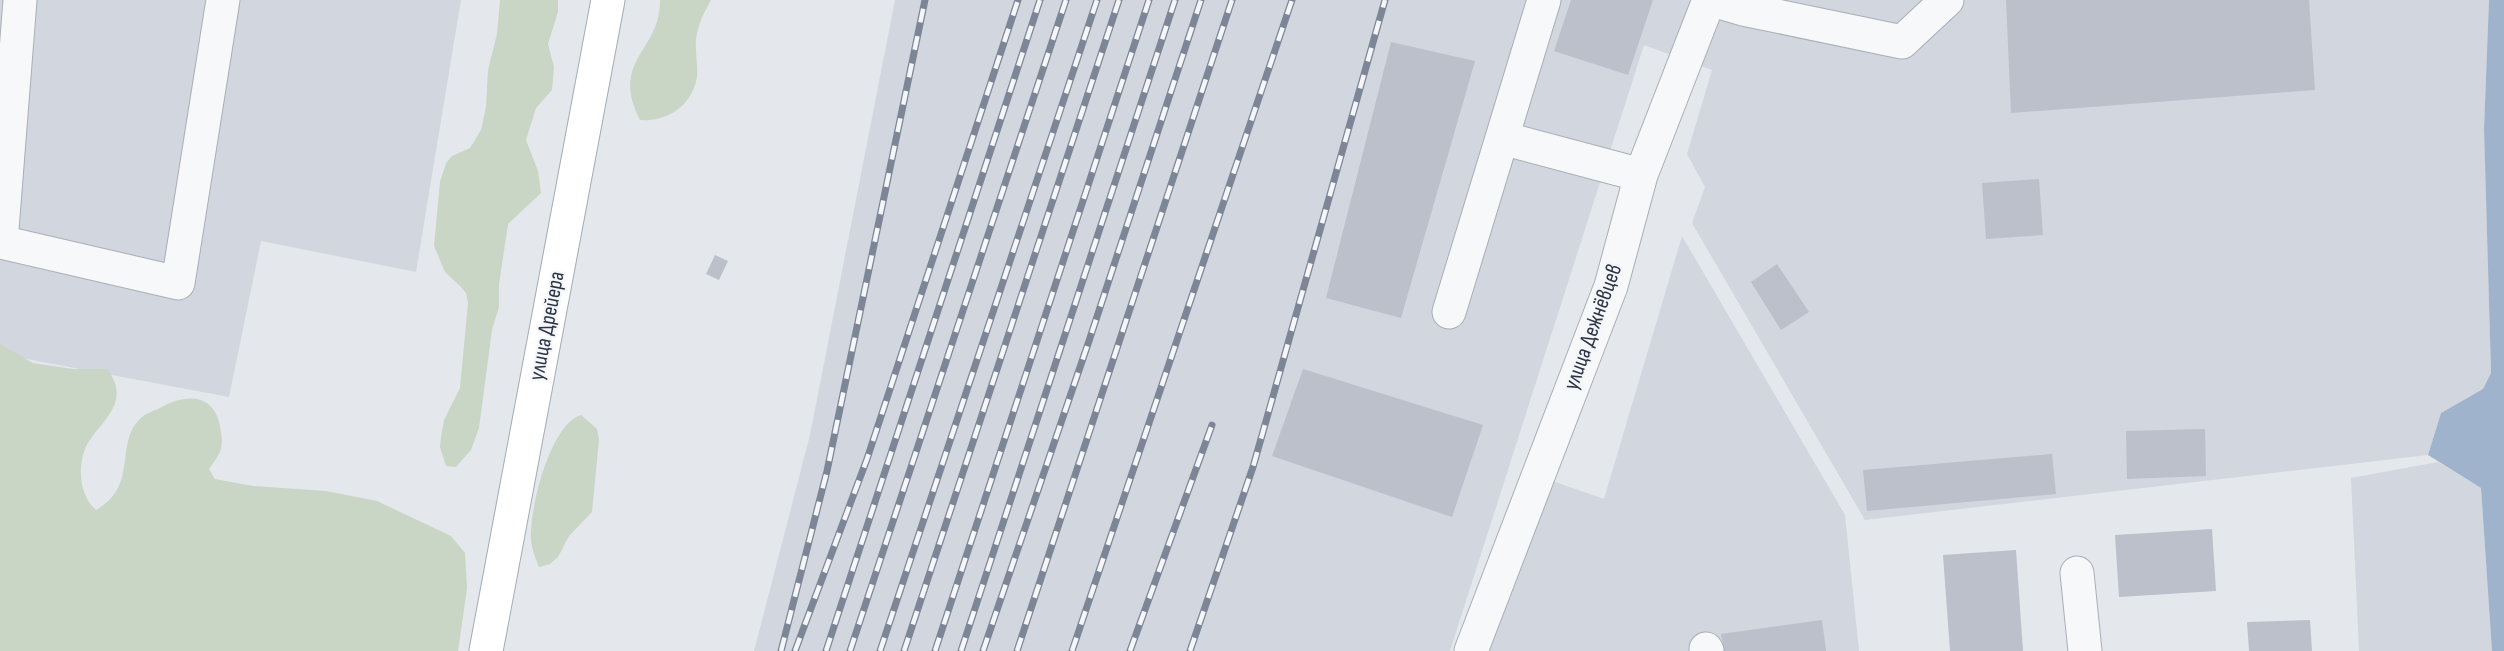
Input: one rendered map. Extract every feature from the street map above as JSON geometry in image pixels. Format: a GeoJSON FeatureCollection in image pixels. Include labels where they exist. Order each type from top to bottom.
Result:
{"type":"FeatureCollection","features":[{"type":"Feature","properties":{"kind":"main road","name":"улица Дрейера"},"geometry":{"type":"LineString","coordinates":[[486,651],[608,0]]}},
{"type":"Feature","properties":{"kind":"street"},"geometry":{"type":"LineString","coordinates":[[20,0],[1,242],[178,283],[223,0]]}},
{"type":"Feature","properties":{"kind":"street"},"geometry":{"type":"LineString","coordinates":[[1449,312],[1544,0]]}},
{"type":"Feature","properties":{"kind":"street"},"geometry":{"type":"LineString","coordinates":[[1711,0],[1743,9],[1902,42],[1947,0]]}},
{"type":"Feature","properties":{"kind":"street","name":"улица Дежнёвцев"},"geometry":{"type":"LineString","coordinates":[[1471,651],[1611,286],[1641,175],[1711,0]]}},
{"type":"Feature","properties":{"kind":"street"},"geometry":{"type":"LineString","coordinates":[[1502,138],[1641,175]]}},
{"type":"Feature","properties":{"kind":"street"},"geometry":{"type":"LineString","coordinates":[[2078,573],[2085,651]]}},
{"type":"Feature","properties":{"kind":"shaded area"},"geometry":{"type":"Polygon","coordinates":[[[0,0],[461,0],[416,272],[261,241],[229,397],[0,354],[0,0]]]}},
{"type":"Feature","properties":{"kind":"shaded area"},"geometry":{"type":"Polygon","coordinates":[[[895,0],[2489,0],[2484,129],[2491,373],[2483,389],[2441,413],[2428,455],[1865,520],[1692,223],[1705,187],[1687,154],[1712,70],[1644,45],[1450,651],[754,651],[810,435],[895,0]]]}},
{"type":"Feature","properties":{"kind":"shaded area"},"geometry":{"type":"Polygon","coordinates":[[[1682,236],[1845,515],[1859,651],[1484,651],[1547,479],[1604,499],[1682,236]]]}},
{"type":"Feature","properties":{"kind":"shaded area"},"geometry":{"type":"Polygon","coordinates":[[[2438,462],[2481,488],[2492,651],[2359,651],[2351,478],[2438,462]]]}},
{"type":"Feature","properties":{"kind":"green space"},"geometry":{"type":"Polygon","coordinates":[[[500,0],[558,0],[558,12],[548,44],[554,67],[552,90],[536,108],[526,140],[538,171],[541,193],[508,224],[499,284],[499,307],[492,330],[479,428],[471,450],[456,467],[446,466],[440,447],[441,437],[444,420],[460,388],[468,303],[466,293],[445,272],[434,246],[440,182],[446,163],[452,156],[470,148],[481,130],[486,107],[488,70],[497,34],[500,0]]]}},
{"type":"Feature","properties":{"kind":"green space"},"geometry":{"type":"Polygon","coordinates":[[[660,0],[711,0],[697,34],[697,77],[690,96],[684,104],[669,115],[640,120],[632,100],[630,83],[633,69],[653,32],[660,0]]]}},
{"type":"Feature","properties":{"kind":"green space"},"geometry":{"type":"Polygon","coordinates":[[[0,344],[33,363],[73,369],[107,369],[113,379],[116,389],[114,406],[87,445],[81,465],[85,495],[96,510],[109,500],[117,489],[122,477],[128,440],[132,429],[140,419],[177,400],[195,399],[210,405],[219,422],[221,449],[209,469],[215,479],[253,486],[326,491],[377,501],[451,536],[465,553],[467,588],[458,651],[0,651],[0,344]]]}},
{"type":"Feature","properties":{"kind":"green space"},"geometry":{"type":"Polygon","coordinates":[[[581,415],[597,429],[599,440],[592,512],[569,536],[558,557],[550,564],[539,567],[531,540],[531,526],[538,490],[551,451],[560,434],[570,422],[581,415]]]}},
{"type":"Feature","properties":{"kind":"water"},"geometry":{"type":"Polygon","coordinates":[[[2489,0],[2504,0],[2504,651],[2492,651],[2481,488],[2428,455],[2441,413],[2483,389],[2491,373],[2484,129],[2489,0]]]}},
{"type":"Feature","properties":{"kind":"building"},"geometry":{"type":"Polygon","coordinates":[[[1571,0],[1653,0],[1628,75],[1554,51],[1571,0]]]}},
{"type":"Feature","properties":{"kind":"building"},"geometry":{"type":"Polygon","coordinates":[[[2006,0],[2309,0],[2315,90],[2011,113],[2006,0]]]}},
{"type":"Feature","properties":{"kind":"building"},"geometry":{"type":"Polygon","coordinates":[[[1391,42],[1475,61],[1401,318],[1326,298],[1391,42]]]}},
{"type":"Feature","properties":{"kind":"building"},"geometry":{"type":"Polygon","coordinates":[[[2039,179],[2043,235],[1986,239],[1982,183],[2039,179]]]}},
{"type":"Feature","properties":{"kind":"building"},"geometry":{"type":"Polygon","coordinates":[[[715,255],[728,261],[719,280],[706,274],[715,255]]]}},
{"type":"Feature","properties":{"kind":"building"},"geometry":{"type":"Polygon","coordinates":[[[1777,264],[1809,312],[1781,330],[1751,282],[1777,264]]]}},
{"type":"Feature","properties":{"kind":"building"},"geometry":{"type":"Polygon","coordinates":[[[1303,369],[1483,425],[1452,517],[1272,456],[1303,369]]]}},
{"type":"Feature","properties":{"kind":"building"},"geometry":{"type":"Polygon","coordinates":[[[2205,429],[2206,476],[2127,479],[2126,431],[2205,429]]]}},
{"type":"Feature","properties":{"kind":"building"},"geometry":{"type":"Polygon","coordinates":[[[2052,454],[2056,494],[1867,511],[1863,470],[2052,454]]]}},
{"type":"Feature","properties":{"kind":"building"},"geometry":{"type":"Polygon","coordinates":[[[2212,529],[2216,591],[2119,597],[2115,535],[2212,529]]]}},
{"type":"Feature","properties":{"kind":"building"},"geometry":{"type":"Polygon","coordinates":[[[2016,550],[2023,651],[1950,651],[1943,555],[2016,550]]]}},
{"type":"Feature","properties":{"kind":"building"},"geometry":{"type":"Polygon","coordinates":[[[1822,620],[1826,651],[1724,651],[1721,634],[1822,620]]]}},
{"type":"Feature","properties":{"kind":"building"},"geometry":{"type":"Polygon","coordinates":[[[2310,620],[2312,651],[2249,651],[2247,622],[2310,620]]]}},
{"type":"Feature","properties":{"kind":"railway"},"geometry":{"type":"LineString","coordinates":[[781,651],[827,471],[925,0]]}},
{"type":"Feature","properties":{"kind":"railway"},"geometry":{"type":"LineString","coordinates":[[795,651],[867,459],[1018,0]]}},
{"type":"Feature","properties":{"kind":"railway"},"geometry":{"type":"LineString","coordinates":[[826,651],[1040,0]]}},
{"type":"Feature","properties":{"kind":"railway"},"geometry":{"type":"LineString","coordinates":[[850,651],[1066,0]]}},
{"type":"Feature","properties":{"kind":"railway"},"geometry":{"type":"LineString","coordinates":[[880,651],[1097,0]]}},
{"type":"Feature","properties":{"kind":"railway"},"geometry":{"type":"LineString","coordinates":[[904,651],[1119,0]]}},
{"type":"Feature","properties":{"kind":"railway"},"geometry":{"type":"LineString","coordinates":[[935,651],[1149,0]]}},
{"type":"Feature","properties":{"kind":"railway"},"geometry":{"type":"LineString","coordinates":[[961,651],[1175,0]]}},
{"type":"Feature","properties":{"kind":"railway"},"geometry":{"type":"LineString","coordinates":[[983,651],[1090,338],[1201,0]]}},
{"type":"Feature","properties":{"kind":"railway"},"geometry":{"type":"LineString","coordinates":[[1017,651],[1232,0]]}},
{"type":"Feature","properties":{"kind":"railway"},"geometry":{"type":"LineString","coordinates":[[1072,651],[1292,0]]}},
{"type":"Feature","properties":{"kind":"railway"},"geometry":{"type":"LineString","coordinates":[[1190,651],[1253,467],[1385,0]]}},
{"type":"Feature","properties":{"kind":"railway"},"geometry":{"type":"LineString","coordinates":[[1130,651],[1212,425]]}}]}
